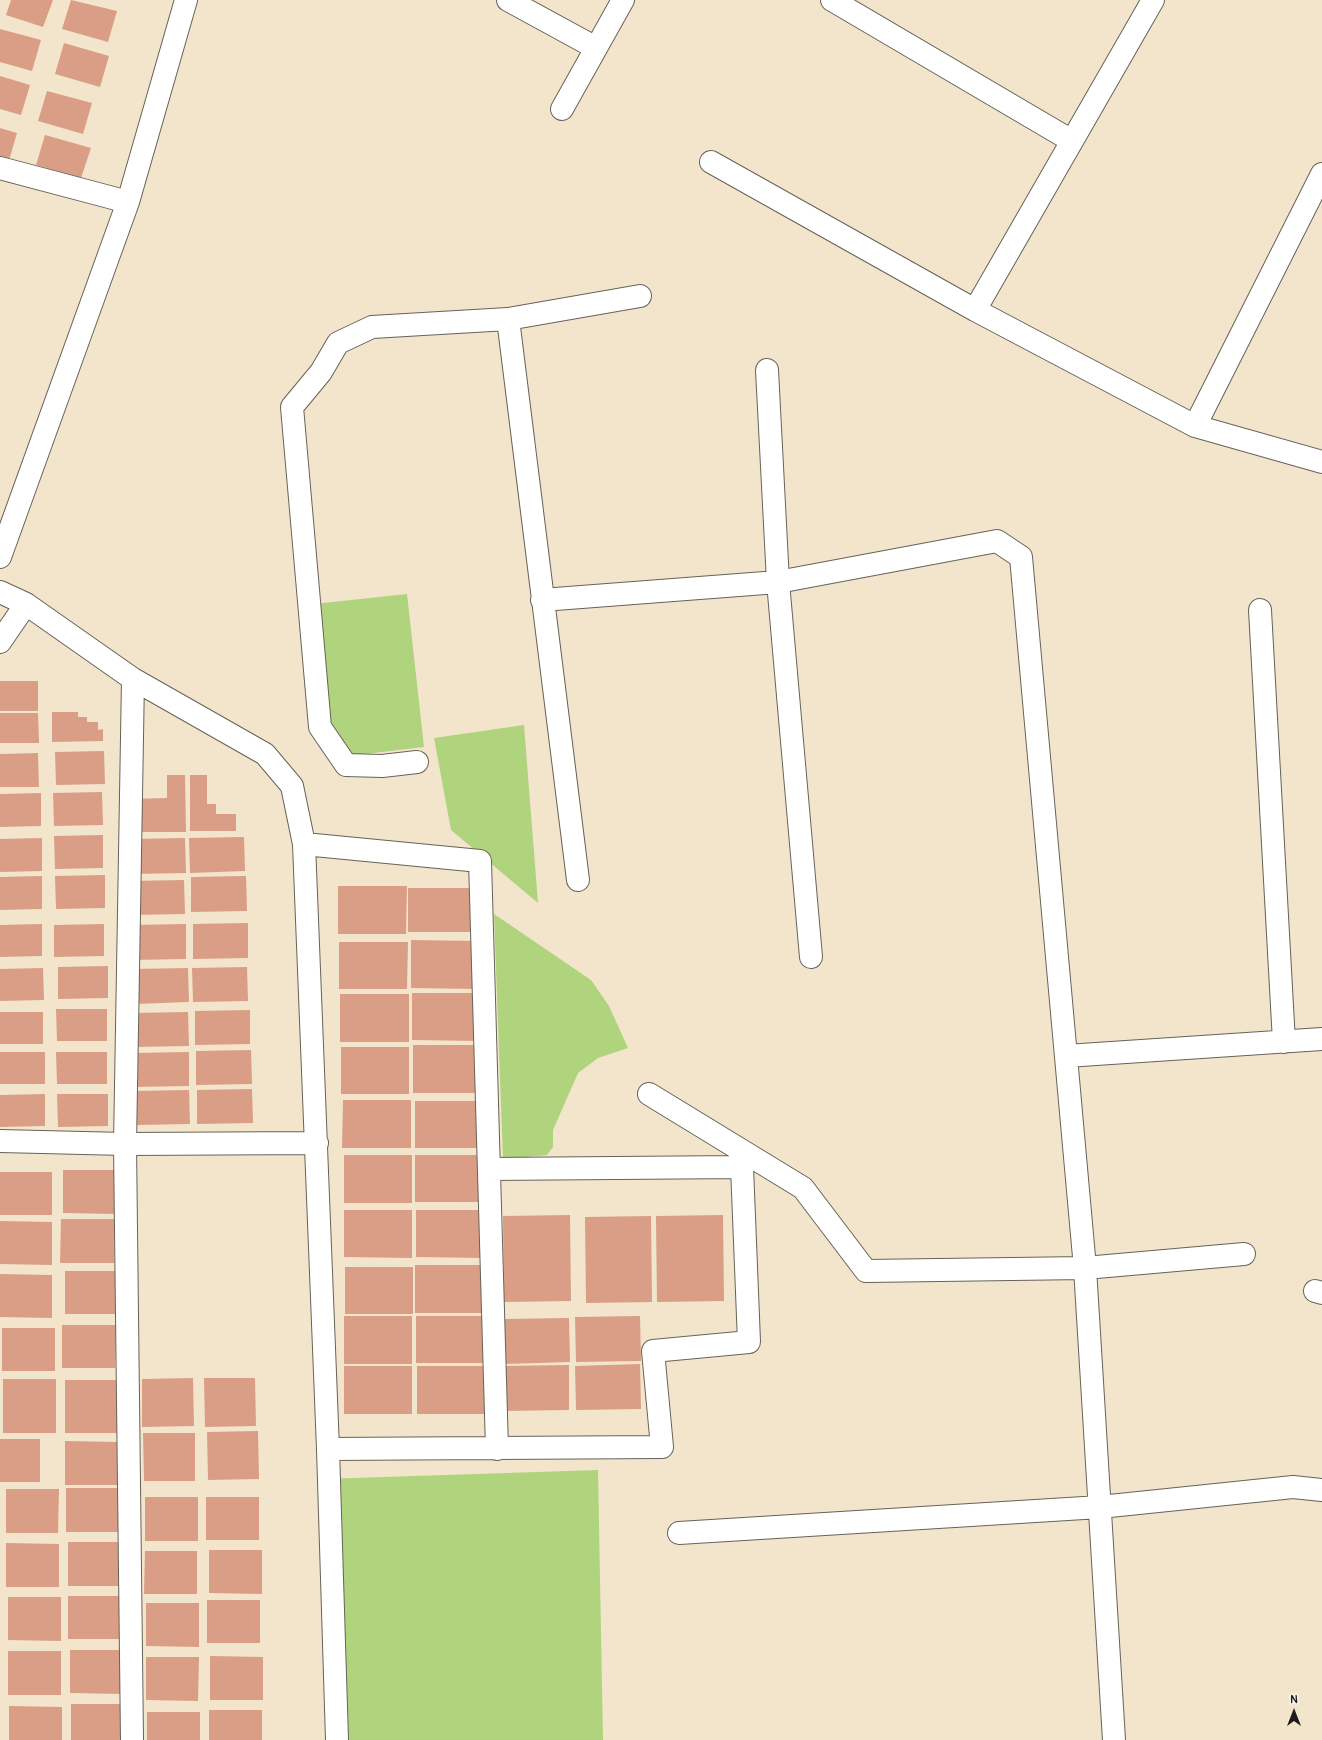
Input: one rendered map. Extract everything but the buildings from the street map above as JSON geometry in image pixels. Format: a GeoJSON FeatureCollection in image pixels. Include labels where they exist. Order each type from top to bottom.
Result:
{"type":"FeatureCollection","features":[{"type":"Feature","properties":{"kind":"street"},"geometry":{"type":"LineString","coordinates":[[0,557],[128,202],[186,0]]}},
{"type":"Feature","properties":{"kind":"street"},"geometry":{"type":"LineString","coordinates":[[508,0],[596,48]]}},
{"type":"Feature","properties":{"kind":"street"},"geometry":{"type":"LineString","coordinates":[[562,109],[623,0]]}},
{"type":"Feature","properties":{"kind":"street"},"geometry":{"type":"LineString","coordinates":[[832,0],[1072,141]]}},
{"type":"Feature","properties":{"kind":"street"},"geometry":{"type":"LineString","coordinates":[[975,310],[1153,0]]}},
{"type":"Feature","properties":{"kind":"street"},"geometry":{"type":"LineString","coordinates":[[711,162],[975,310],[1195,426],[1322,462]]}},
{"type":"Feature","properties":{"kind":"street"},"geometry":{"type":"LineString","coordinates":[[0,168],[128,202]]}},
{"type":"Feature","properties":{"kind":"street"},"geometry":{"type":"LineString","coordinates":[[1195,426],[1322,174]]}},
{"type":"Feature","properties":{"kind":"street"},"geometry":{"type":"LineString","coordinates":[[417,762],[382,766],[346,765],[320,727],[292,407],[321,372],[338,343],[372,327],[508,319],[640,296]]}},
{"type":"Feature","properties":{"kind":"street"},"geometry":{"type":"LineString","coordinates":[[508,319],[578,880]]}},
{"type":"Feature","properties":{"kind":"street"},"geometry":{"type":"LineString","coordinates":[[767,370],[778,582],[811,957]]}},
{"type":"Feature","properties":{"kind":"street"},"geometry":{"type":"LineString","coordinates":[[542,600],[778,582],[997,541],[1022,557],[1085,1268],[1114,1740]]}},
{"type":"Feature","properties":{"kind":"street"},"geometry":{"type":"LineString","coordinates":[[0,592],[26,604],[133,678],[265,754],[292,786],[304,844],[317,1143],[337,1740]]}},
{"type":"Feature","properties":{"kind":"street"},"geometry":{"type":"LineString","coordinates":[[0,642],[26,604]]}},
{"type":"Feature","properties":{"kind":"street"},"geometry":{"type":"LineString","coordinates":[[1260,610],[1284,1042]]}},
{"type":"Feature","properties":{"kind":"street"},"geometry":{"type":"LineString","coordinates":[[132,1740],[124,1144],[133,678]]}},
{"type":"Feature","properties":{"kind":"street"},"geometry":{"type":"LineString","coordinates":[[304,844],[480,861],[497,1449]]}},
{"type":"Feature","properties":{"kind":"street"},"geometry":{"type":"LineString","coordinates":[[1066,1056],[1322,1040]]}},
{"type":"Feature","properties":{"kind":"street"},"geometry":{"type":"LineString","coordinates":[[649,1094],[803,1188],[866,1271],[1085,1268],[1244,1254]]}},
{"type":"Feature","properties":{"kind":"street"},"geometry":{"type":"LineString","coordinates":[[0,1141],[124,1144],[317,1143]]}},
{"type":"Feature","properties":{"kind":"street"},"geometry":{"type":"LineString","coordinates":[[328,1449],[662,1447],[653,1351],[749,1342],[742,1167],[489,1169]]}},
{"type":"Feature","properties":{"kind":"street"},"geometry":{"type":"LineString","coordinates":[[679,1533],[1100,1506],[1293,1487],[1322,1490]]}},
{"type":"Feature","properties":{"kind":"green space"},"geometry":{"type":"Polygon","coordinates":[[[407,594],[424,747],[331,758],[314,604],[407,594]]]}},
{"type":"Feature","properties":{"kind":"green space"},"geometry":{"type":"Polygon","coordinates":[[[524,725],[538,903],[451,830],[434,738],[524,725]]]}},
{"type":"Feature","properties":{"kind":"green space"},"geometry":{"type":"Polygon","coordinates":[[[494,914],[591,980],[609,1006],[628,1048],[598,1058],[578,1073],[553,1130],[553,1147],[547,1155],[503,1159],[494,914]]]}},
{"type":"Feature","properties":{"kind":"green space"},"geometry":{"type":"Polygon","coordinates":[[[598,1470],[603,1740],[327,1740],[323,1479],[598,1470]]]}}]}
